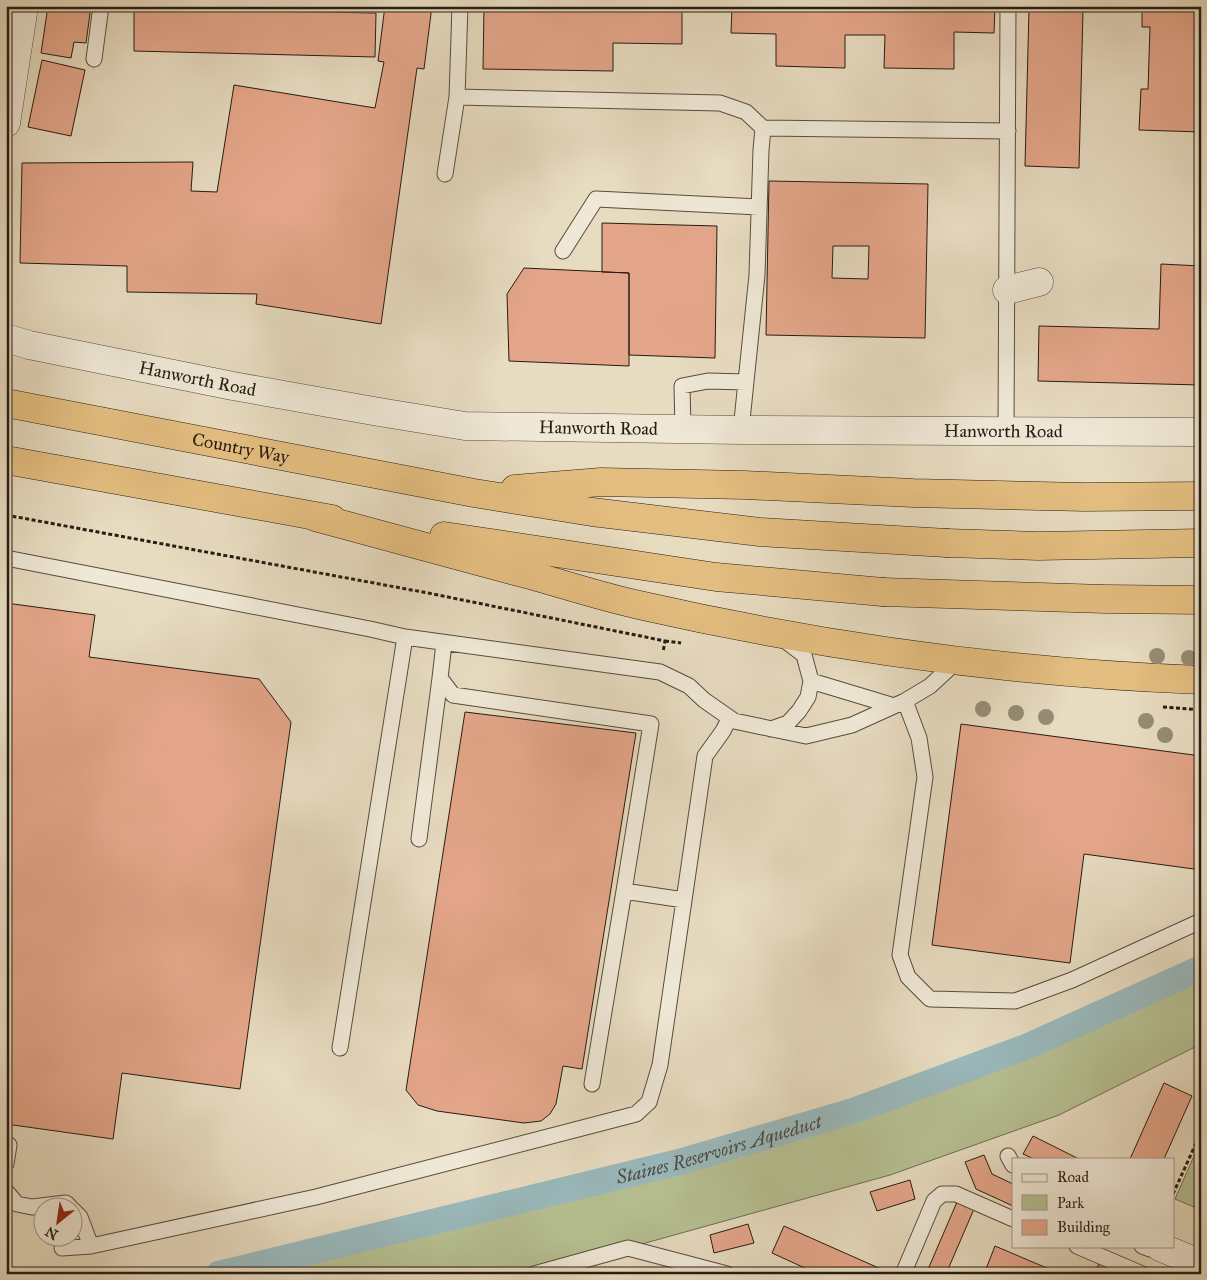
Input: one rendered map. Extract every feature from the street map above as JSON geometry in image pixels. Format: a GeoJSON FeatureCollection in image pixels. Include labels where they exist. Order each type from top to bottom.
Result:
{"type":"FeatureCollection","features":[{"type":"Feature","properties":{"kind":"highway","name":"Country Way"},"geometry":{"type":"LineString","coordinates":[[6,403],[474,493]]}},
{"type":"Feature","properties":{"kind":"highway"},"geometry":{"type":"LineString","coordinates":[[6,460],[315,517],[716,577],[883,592],[1105,600],[1201,600]]}},
{"type":"Feature","properties":{"kind":"highway"},"geometry":{"type":"LineString","coordinates":[[474,493],[602,482],[745,484],[913,493],[1085,497],[1201,496]]}},
{"type":"Feature","properties":{"kind":"highway"},"geometry":{"type":"LineString","coordinates":[[474,493],[592,512],[760,532],[947,543],[1038,546],[1201,544]]}},
{"type":"Feature","properties":{"kind":"highway"},"geometry":{"type":"LineString","coordinates":[[315,517],[637,605],[774,632],[862,648],[957,661],[1116,677],[1201,680]]}},
{"type":"Feature","properties":{"kind":"street"},"geometry":{"type":"LineString","coordinates":[[6,123],[24,6]]}},
{"type":"Feature","properties":{"kind":"street"},"geometry":{"type":"LineString","coordinates":[[1007,290],[1039,282]]}},
{"type":"Feature","properties":{"kind":"street","name":"Hanworth Road"},"geometry":{"type":"LineString","coordinates":[[6,338],[29,345],[233,386],[465,426],[741,430],[1201,432]]}},
{"type":"Feature","properties":{"kind":"street"},"geometry":{"type":"LineString","coordinates":[[1154,1248],[1201,1264]]}},
{"type":"Feature","properties":{"kind":"lane"},"geometry":{"type":"LineString","coordinates":[[94,59],[101,6]]}},
{"type":"Feature","properties":{"kind":"lane"},"geometry":{"type":"LineString","coordinates":[[445,174],[457,97],[460,6]]}},
{"type":"Feature","properties":{"kind":"lane"},"geometry":{"type":"LineString","coordinates":[[1006,431],[1008,6]]}},
{"type":"Feature","properties":{"kind":"lane"},"geometry":{"type":"LineString","coordinates":[[457,97],[720,103],[746,112],[763,128],[1008,131]]}},
{"type":"Feature","properties":{"kind":"lane"},"geometry":{"type":"LineString","coordinates":[[741,430],[757,275],[763,128]]}},
{"type":"Feature","properties":{"kind":"lane"},"geometry":{"type":"LineString","coordinates":[[563,251],[596,200],[759,207]]}},
{"type":"Feature","properties":{"kind":"lane"},"geometry":{"type":"LineString","coordinates":[[683,429],[682,386],[708,381],[746,382]]}},
{"type":"Feature","properties":{"kind":"lane"},"geometry":{"type":"LineString","coordinates":[[6,558],[406,637],[660,672],[688,686],[729,719],[740,723],[806,736],[852,725],[899,704],[930,686],[957,661]]}},
{"type":"Feature","properties":{"kind":"lane"},"geometry":{"type":"LineString","coordinates":[[771,729],[788,723],[799,712],[808,697],[811,682],[804,655],[774,632]]}},
{"type":"Feature","properties":{"kind":"lane"},"geometry":{"type":"LineString","coordinates":[[340,1048],[406,637]]}},
{"type":"Feature","properties":{"kind":"lane"},"geometry":{"type":"LineString","coordinates":[[419,839],[444,643]]}},
{"type":"Feature","properties":{"kind":"lane"},"geometry":{"type":"LineString","coordinates":[[440,678],[453,695],[651,724],[592,1084]]}},
{"type":"Feature","properties":{"kind":"lane"},"geometry":{"type":"LineString","coordinates":[[811,682],[899,704],[919,738],[925,777],[900,955],[908,977],[930,999],[1015,1001],[1072,980],[1201,921]]}},
{"type":"Feature","properties":{"kind":"lane"},"geometry":{"type":"LineString","coordinates":[[82,1247],[316,1197],[636,1114],[649,1102],[660,1065],[705,756],[729,719]]}},
{"type":"Feature","properties":{"kind":"lane"},"geometry":{"type":"LineString","coordinates":[[624,891],[684,900]]}},
{"type":"Feature","properties":{"kind":"lane"},"geometry":{"type":"LineString","coordinates":[[6,1145],[9,1145],[6,1164]]}},
{"type":"Feature","properties":{"kind":"lane"},"geometry":{"type":"LineString","coordinates":[[6,1190],[17,1204],[32,1207]]}},
{"type":"Feature","properties":{"kind":"lane"},"geometry":{"type":"LineString","coordinates":[[903,1274],[934,1201],[942,1194],[956,1194],[1012,1219]]}},
{"type":"Feature","properties":{"kind":"lane"},"geometry":{"type":"LineString","coordinates":[[82,1222],[91,1246]]}},
{"type":"Feature","properties":{"kind":"lane"},"geometry":{"type":"LineString","coordinates":[[534,1274],[628,1248],[727,1274]]}},
{"type":"Feature","properties":{"kind":"lane"},"geometry":{"type":"LineString","coordinates":[[1082,1248],[1142,1274]]}},
{"type":"Feature","properties":{"kind":"path"},"geometry":{"type":"LineString","coordinates":[[6,515],[418,591],[665,640],[660,672]]}},
{"type":"Feature","properties":{"kind":"path"},"geometry":{"type":"LineString","coordinates":[[1174,1192],[1197,1141],[1201,1143]]}},
{"type":"Feature","properties":{"kind":"green space"},"geometry":{"type":"Polygon","coordinates":[[[1201,968],[1201,1044],[1059,1115],[890,1175],[534,1274],[219,1274],[679,1162],[853,1111],[1026,1047],[1201,968]]]}},
{"type":"Feature","properties":{"kind":"green space"},"geometry":{"type":"Polygon","coordinates":[[[1198,1147],[1201,1148],[1201,1210],[1175,1199],[1198,1147]]]}},
{"type":"Feature","properties":{"kind":"building"},"geometry":{"type":"Polygon","coordinates":[[[48,6],[91,6],[86,43],[74,42],[71,58],[41,53],[48,6]]]}},
{"type":"Feature","properties":{"kind":"building"},"geometry":{"type":"Polygon","coordinates":[[[385,6],[432,6],[424,69],[417,68],[381,324],[256,304],[257,294],[127,292],[127,266],[20,263],[22,163],[193,162],[191,191],[217,192],[234,85],[375,108],[384,62],[378,61],[385,6]]]}},
{"type":"Feature","properties":{"kind":"building"},"geometry":{"type":"Polygon","coordinates":[[[484,6],[682,6],[682,44],[613,43],[613,71],[483,69],[484,6]]]}},
{"type":"Feature","properties":{"kind":"building"},"geometry":{"type":"Polygon","coordinates":[[[732,6],[995,6],[994,33],[954,32],[954,69],[884,68],[885,35],[845,35],[845,68],[776,66],[776,34],[731,33],[732,6]]]}},
{"type":"Feature","properties":{"kind":"building"},"geometry":{"type":"Polygon","coordinates":[[[1142,6],[1201,6],[1201,132],[1139,130],[1141,89],[1148,89],[1150,27],[1142,27],[1142,6]]]}},
{"type":"Feature","properties":{"kind":"building"},"geometry":{"type":"Polygon","coordinates":[[[134,9],[376,13],[375,57],[134,51],[134,9]]]}},
{"type":"Feature","properties":{"kind":"building"},"geometry":{"type":"Polygon","coordinates":[[[1029,9],[1083,11],[1079,168],[1025,166],[1029,9]]]}},
{"type":"Feature","properties":{"kind":"building"},"geometry":{"type":"Polygon","coordinates":[[[42,60],[85,70],[71,136],[28,127],[42,60]]]}},
{"type":"Feature","properties":{"kind":"building"},"geometry":{"type":"Polygon","coordinates":[[[769,181],[928,184],[925,338],[766,335],[769,181]],[[833,246],[832,278],[868,279],[869,246],[833,246]]]}},
{"type":"Feature","properties":{"kind":"building"},"geometry":{"type":"Polygon","coordinates":[[[602,223],[717,226],[715,358],[629,355],[629,273],[602,272],[602,223]]]}},
{"type":"Feature","properties":{"kind":"building"},"geometry":{"type":"Polygon","coordinates":[[[1161,264],[1201,266],[1201,385],[1038,381],[1039,326],[1159,329],[1161,264]]]}},
{"type":"Feature","properties":{"kind":"building"},"geometry":{"type":"Polygon","coordinates":[[[524,268],[629,273],[629,366],[509,361],[507,294],[524,268]]]}},
{"type":"Feature","properties":{"kind":"building"},"geometry":{"type":"Polygon","coordinates":[[[6,603],[95,615],[89,657],[259,679],[291,722],[240,1089],[122,1073],[113,1139],[6,1124],[6,603]]]}},
{"type":"Feature","properties":{"kind":"building"},"geometry":{"type":"Polygon","coordinates":[[[465,712],[636,733],[582,1069],[563,1066],[556,1104],[550,1114],[541,1121],[524,1123],[437,1111],[418,1105],[406,1090],[465,712]]]}},
{"type":"Feature","properties":{"kind":"building"},"geometry":{"type":"Polygon","coordinates":[[[961,724],[1201,756],[1201,870],[1084,854],[1070,963],[932,945],[961,724]]]}},
{"type":"Feature","properties":{"kind":"building"},"geometry":{"type":"Polygon","coordinates":[[[1164,1083],[1192,1096],[1164,1158],[1130,1158],[1164,1083]]]}},
{"type":"Feature","properties":{"kind":"building"},"geometry":{"type":"Polygon","coordinates":[[[1033,1136],[1077,1158],[1032,1158],[1023,1154],[1033,1136]]]}},
{"type":"Feature","properties":{"kind":"building"},"geometry":{"type":"Polygon","coordinates":[[[984,1155],[992,1174],[1012,1184],[1012,1206],[976,1189],[965,1162],[984,1155]]]}},
{"type":"Feature","properties":{"kind":"building"},"geometry":{"type":"Polygon","coordinates":[[[910,1180],[915,1199],[877,1211],[870,1192],[910,1180]]]}},
{"type":"Feature","properties":{"kind":"building"},"geometry":{"type":"Polygon","coordinates":[[[957,1202],[974,1209],[946,1274],[926,1274],[957,1202]]]}},
{"type":"Feature","properties":{"kind":"building"},"geometry":{"type":"Polygon","coordinates":[[[748,1224],[754,1243],[714,1253],[710,1235],[748,1224]]]}},
{"type":"Feature","properties":{"kind":"building"},"geometry":{"type":"Polygon","coordinates":[[[784,1226],[890,1274],[818,1274],[772,1253],[784,1226]]]}},
{"type":"Feature","properties":{"kind":"building"},"geometry":{"type":"Polygon","coordinates":[[[995,1246],[1061,1274],[984,1274],[995,1246]]]}},
{"type":"Feature","properties":{"kind":"building"},"geometry":{"type":"Polygon","coordinates":[[[1099,1263],[1125,1274],[1095,1274],[1099,1263]]]}},
{"type":"Feature","properties":{"kind":"waterway","name":"Staines Reservoirs Aqueduct"},"geometry":{"type":"LineString","coordinates":[[219,1274],[679,1162],[853,1111],[1026,1047],[1201,968]]}}]}
